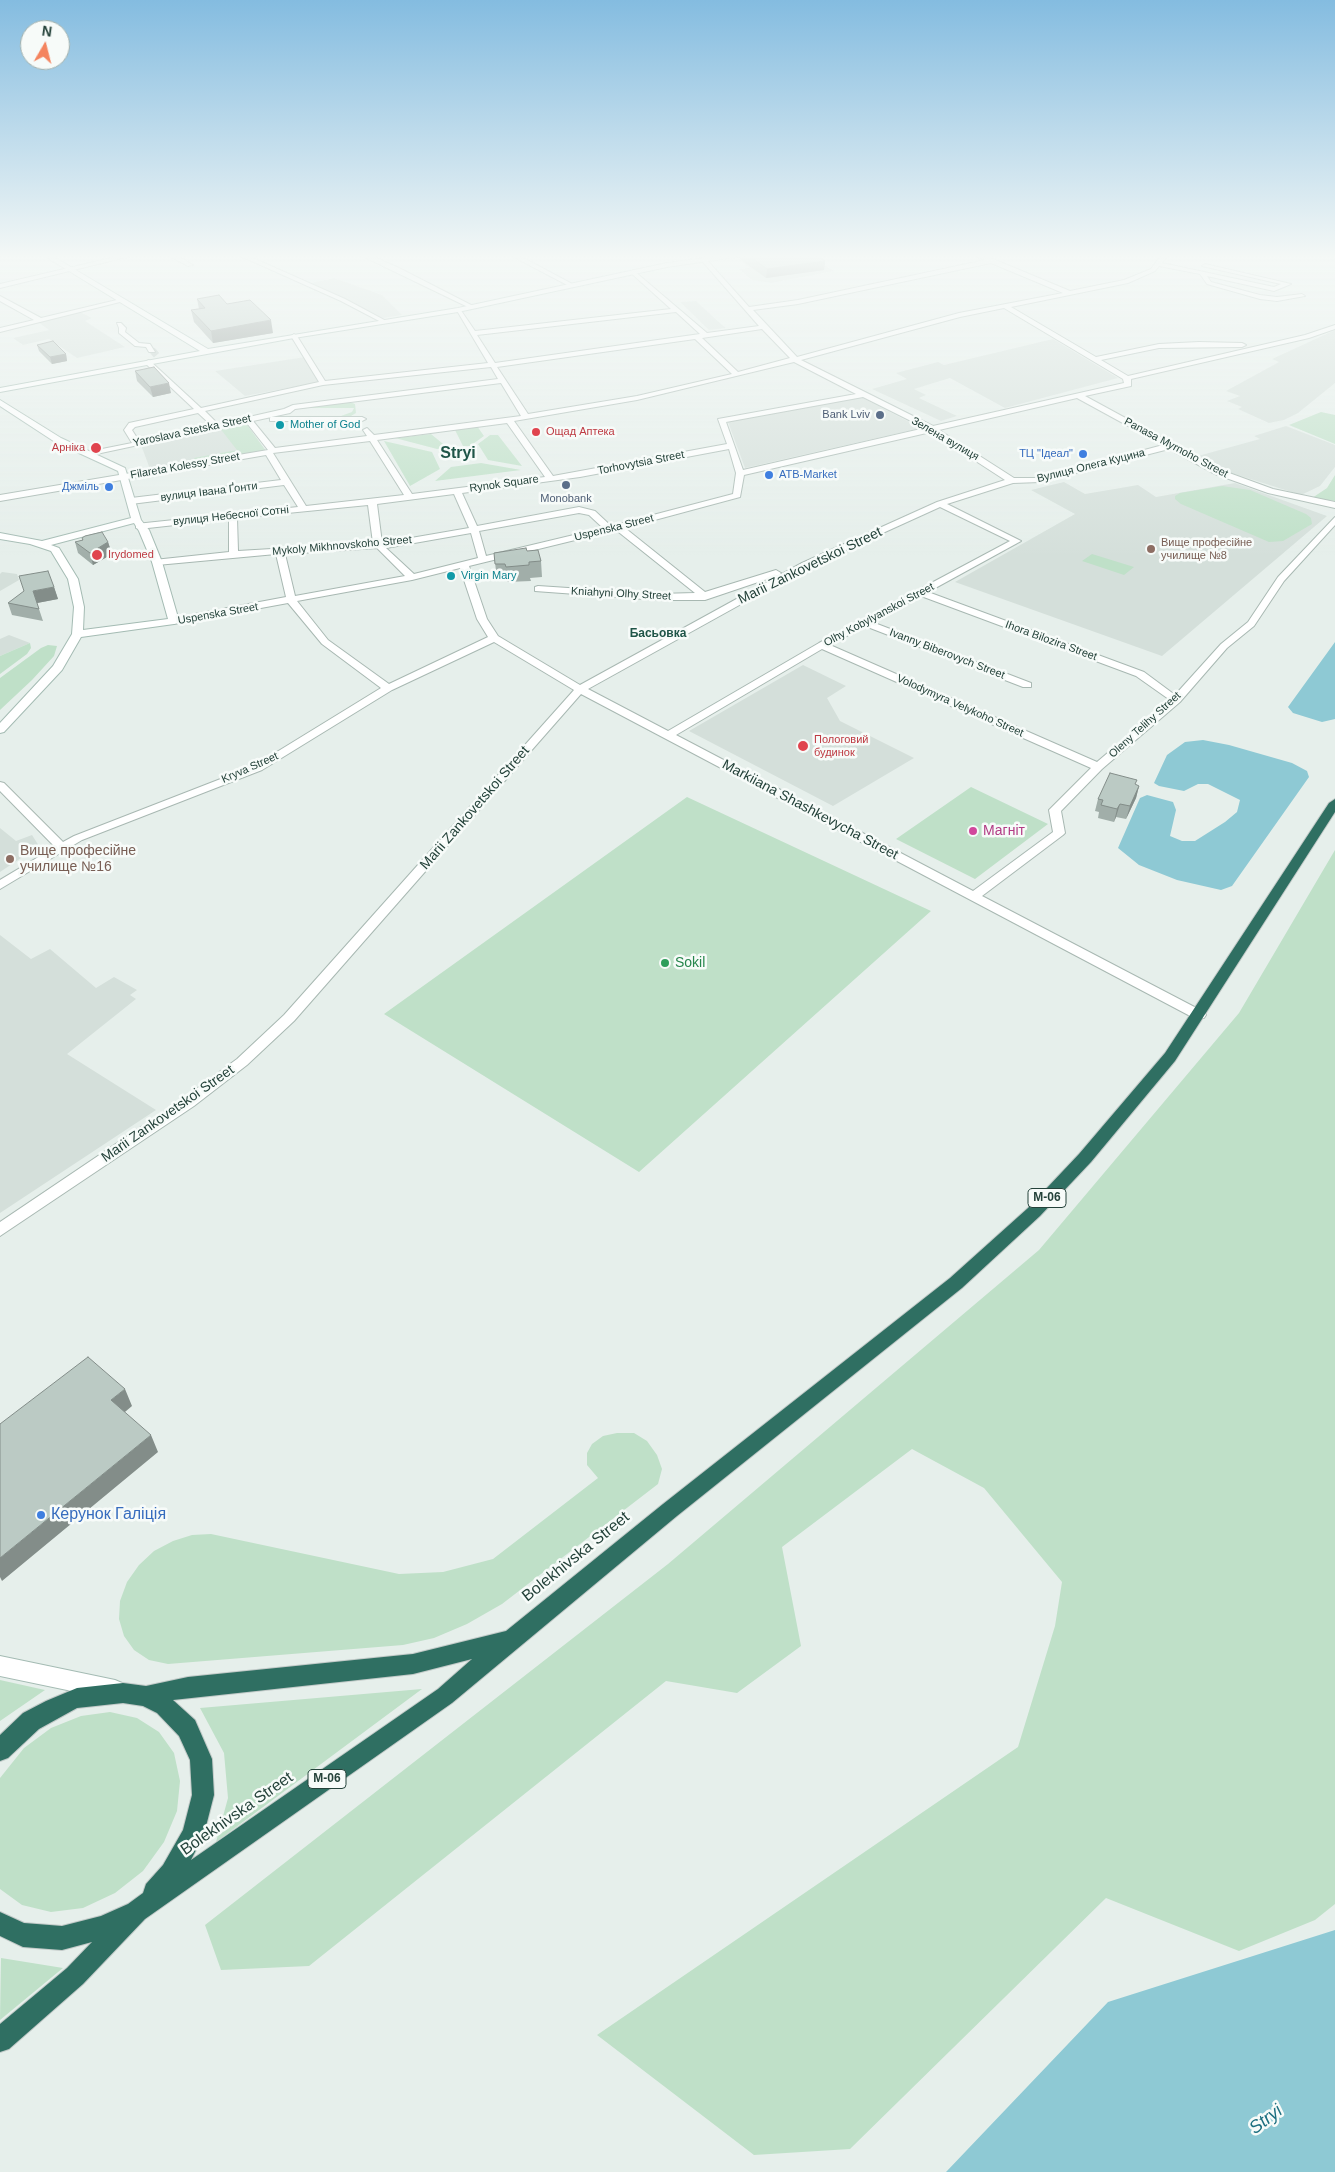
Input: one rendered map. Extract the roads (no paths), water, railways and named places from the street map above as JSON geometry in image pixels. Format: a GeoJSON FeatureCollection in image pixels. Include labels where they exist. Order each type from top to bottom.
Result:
{"type":"FeatureCollection","features":[{"type":"Feature","properties":{"kind":"highway","name":"М-06"},"geometry":{"type":"LineString","coordinates":[[1199,1015],[1335,803]]}},
{"type":"Feature","properties":{"kind":"highway","name":"Bolekhivska Street"},"geometry":{"type":"LineString","coordinates":[[0,2040],[75,1976],[137,1911],[445,1696],[670,1510],[941,1296],[1034,1212],[1086,1158],[1170,1057],[1199,1015]]}},
{"type":"Feature","properties":{"kind":"highway","name":"Bolekhivska Street"},"geometry":{"type":"LineString","coordinates":[[146,1696],[188,1687],[413,1664],[511,1640]]}},
{"type":"Feature","properties":{"kind":"highway","name":"М-06"},"geometry":{"type":"LineString","coordinates":[[0,1750],[31,1722],[53,1708],[77,1698],[100,1694],[146,1696]]}},
{"type":"Feature","properties":{"kind":"highway"},"geometry":{"type":"LineString","coordinates":[[0,1924],[23,1935],[62,1938],[102,1927],[137,1911],[171,1873],[194,1834],[203,1795],[201,1758],[187,1728],[164,1706],[146,1696]]}},
{"type":"Feature","properties":{"kind":"main road"},"geometry":{"type":"LineString","coordinates":[[0,390],[149,362],[157,356],[165,355]]}},
{"type":"Feature","properties":{"kind":"main road"},"geometry":{"type":"LineString","coordinates":[[0,394],[16,387]]}},
{"type":"Feature","properties":{"kind":"main road"},"geometry":{"type":"LineString","coordinates":[[0,402],[58,440],[122,470],[137,523],[144,530],[157,562],[174,621]]}},
{"type":"Feature","properties":{"kind":"main road","name":"вулиця Небесної Сотні"},"geometry":{"type":"LineString","coordinates":[[42,544],[137,523]]}},
{"type":"Feature","properties":{"kind":"main road","name":"вулиця Небесної Сотні"},"geometry":{"type":"LineString","coordinates":[[56,550],[137,523]]}},
{"type":"Feature","properties":{"kind":"main road"},"geometry":{"type":"LineString","coordinates":[[0,536],[42,544],[56,550],[73,579],[79,607],[77,634],[58,668],[0,730]]}},
{"type":"Feature","properties":{"kind":"main road","name":"Uspenska Street"},"geometry":{"type":"LineString","coordinates":[[77,634],[174,621]]}},
{"type":"Feature","properties":{"kind":"main road","name":"Bolekhivska Street"},"geometry":{"type":"LineString","coordinates":[[0,1666],[146,1696]]}},
{"type":"Feature","properties":{"kind":"street"},"geometry":{"type":"LineString","coordinates":[[306,355],[323,383]]}},
{"type":"Feature","properties":{"kind":"street"},"geometry":{"type":"LineString","coordinates":[[487,355],[525,416]]}},
{"type":"Feature","properties":{"kind":"street"},"geometry":{"type":"LineString","coordinates":[[136,443],[128,430],[132,425],[278,392],[323,383],[404,376],[563,355]]}},
{"type":"Feature","properties":{"kind":"street"},"geometry":{"type":"LineString","coordinates":[[717,355],[737,374]]}},
{"type":"Feature","properties":{"kind":"street","name":"Зелена вулиця"},"geometry":{"type":"LineString","coordinates":[[791,355],[806,366],[932,429],[1012,481]]}},
{"type":"Feature","properties":{"kind":"street"},"geometry":{"type":"LineString","coordinates":[[370,437],[579,410],[737,374],[809,355]]}},
{"type":"Feature","properties":{"kind":"street"},"geometry":{"type":"LineString","coordinates":[[1089,355],[1127,381]]}},
{"type":"Feature","properties":{"kind":"street"},"geometry":{"type":"LineString","coordinates":[[1095,359],[1113,355]]}},
{"type":"Feature","properties":{"kind":"street"},"geometry":{"type":"LineString","coordinates":[[864,395],[721,421],[732,446],[740,473],[1079,396],[1127,381],[1224,355]]}},
{"type":"Feature","properties":{"kind":"street"},"geometry":{"type":"LineString","coordinates":[[149,362],[216,426]]}},
{"type":"Feature","properties":{"kind":"street"},"geometry":{"type":"LineString","coordinates":[[404,376],[410,393]]}},
{"type":"Feature","properties":{"kind":"street","name":"Yaroslava Stetska Street"},"geometry":{"type":"LineString","coordinates":[[90,454],[287,411],[293,407],[503,381]]}},
{"type":"Feature","properties":{"kind":"street"},"geometry":{"type":"LineString","coordinates":[[278,392],[293,407]]}},
{"type":"Feature","properties":{"kind":"street","name":"Panasa Myrnoho Street"},"geometry":{"type":"LineString","coordinates":[[1079,396],[1218,472],[1246,483],[1335,505]]}},
{"type":"Feature","properties":{"kind":"street"},"geometry":{"type":"LineString","coordinates":[[358,400],[362,419],[370,437],[409,497]]}},
{"type":"Feature","properties":{"kind":"street"},"geometry":{"type":"LineString","coordinates":[[247,419],[362,419]]}},
{"type":"Feature","properties":{"kind":"street"},"geometry":{"type":"LineString","coordinates":[[247,419],[270,451],[303,509]]}},
{"type":"Feature","properties":{"kind":"street","name":"Rynok Square"},"geometry":{"type":"LineString","coordinates":[[409,497],[550,478],[509,420]]}},
{"type":"Feature","properties":{"kind":"street","name":"Filareta Kolessy Street"},"geometry":{"type":"LineString","coordinates":[[0,498],[270,451],[370,437]]}},
{"type":"Feature","properties":{"kind":"street","name":"Torhovytsia Street"},"geometry":{"type":"LineString","coordinates":[[550,478],[580,475],[732,446]]}},
{"type":"Feature","properties":{"kind":"street","name":"Вулиця Олега Куцина"},"geometry":{"type":"LineString","coordinates":[[1012,481],[1040,480],[1170,446]]}},
{"type":"Feature","properties":{"kind":"street","name":"Uspenska Street"},"geometry":{"type":"LineString","coordinates":[[174,621],[292,601],[412,577],[614,528],[737,495],[740,473]]}},
{"type":"Feature","properties":{"kind":"street","name":"Marii Zankovetskoi Street"},"geometry":{"type":"LineString","coordinates":[[0,1230],[189,1102],[242,1062],[289,1018],[580,689],[812,562],[940,504],[1012,481]]}},
{"type":"Feature","properties":{"kind":"street","name":"вулиця Івана Ґонти"},"geometry":{"type":"LineString","coordinates":[[131,502],[288,482]]}},
{"type":"Feature","properties":{"kind":"street"},"geometry":{"type":"LineString","coordinates":[[457,491],[475,531],[483,560]]}},
{"type":"Feature","properties":{"kind":"street","name":"вулиця Небесної Сотні"},"geometry":{"type":"LineString","coordinates":[[137,523],[233,517],[409,497]]}},
{"type":"Feature","properties":{"kind":"street"},"geometry":{"type":"LineString","coordinates":[[372,502],[378,545],[412,577]]}},
{"type":"Feature","properties":{"kind":"street","name":"Olhy Kobylyanskoi Street"},"geometry":{"type":"LineString","coordinates":[[668,735],[743,689],[1017,541],[940,504]]}},
{"type":"Feature","properties":{"kind":"street","name":"Mykoly Mikhnovskoho Street"},"geometry":{"type":"LineString","coordinates":[[157,562],[234,554],[378,545],[475,531],[579,510],[592,513],[614,528],[703,596]]}},
{"type":"Feature","properties":{"kind":"street"},"geometry":{"type":"LineString","coordinates":[[233,517],[234,554]]}},
{"type":"Feature","properties":{"kind":"street","name":"Oleny Telihy Street"},"geometry":{"type":"LineString","coordinates":[[975,895],[1059,833],[1055,810],[1098,767],[1176,700],[1224,646],[1235,639],[1251,624],[1281,578],[1335,520]]}},
{"type":"Feature","properties":{"kind":"street"},"geometry":{"type":"LineString","coordinates":[[280,552],[292,601],[325,642],[388,688]]}},
{"type":"Feature","properties":{"kind":"street"},"geometry":{"type":"LineString","coordinates":[[703,596],[812,562]]}},
{"type":"Feature","properties":{"kind":"street","name":"Markiiana Shashkevycha Street"},"geometry":{"type":"LineString","coordinates":[[464,565],[482,620],[494,638],[580,689],[975,895],[1199,1015]]}},
{"type":"Feature","properties":{"kind":"street","name":"Kniahyni Olhy Street"},"geometry":{"type":"LineString","coordinates":[[538,589],[658,597],[703,596]]}},
{"type":"Feature","properties":{"kind":"street","name":"Ihora Bilozira Street"},"geometry":{"type":"LineString","coordinates":[[921,593],[1140,674],[1176,700]]}},
{"type":"Feature","properties":{"kind":"street"},"geometry":{"type":"LineString","coordinates":[[703,596],[727,607]]}},
{"type":"Feature","properties":{"kind":"street","name":"Ivanny Biberovych Street"},"geometry":{"type":"LineString","coordinates":[[866,623],[1027,685]]}},
{"type":"Feature","properties":{"kind":"street","name":"Kryva Street"},"geometry":{"type":"LineString","coordinates":[[0,886],[78,838],[258,768],[388,688],[494,638]]}},
{"type":"Feature","properties":{"kind":"street","name":"Volodymyra Velykoho Street"},"geometry":{"type":"LineString","coordinates":[[822,646],[1098,767]]}},
{"type":"Feature","properties":{"kind":"street"},"geometry":{"type":"LineString","coordinates":[[0,785],[61,847]]}},
{"type":"Feature","properties":{"kind":"water"},"geometry":{"type":"Polygon","coordinates":[[[1335,642],[1335,719],[1322,722],[1293,713],[1288,707],[1335,642]]]}},
{"type":"Feature","properties":{"kind":"water"},"geometry":{"type":"Polygon","coordinates":[[[1203,740],[1229,745],[1292,763],[1307,771],[1309,777],[1232,886],[1221,890],[1177,880],[1139,865],[1118,848],[1140,798],[1147,795],[1173,802],[1176,810],[1170,836],[1182,841],[1195,841],[1237,812],[1240,800],[1208,784],[1198,784],[1184,791],[1159,786],[1154,783],[1167,755],[1185,742],[1203,740]]]}},
{"type":"Feature","properties":{"kind":"water"},"geometry":{"type":"Polygon","coordinates":[[[1335,1930],[1335,2172],[946,2172],[1108,2002],[1335,1930]]]}},
{"type":"Feature","properties":{"kind":"place","name":"Bank Lviv"},"geometry":{"type":"Point","coordinates":[880,415]}},
{"type":"Feature","properties":{"kind":"place","name":"Mother of God"},"geometry":{"type":"Point","coordinates":[280,425]}},
{"type":"Feature","properties":{"kind":"place","name":"Ощад Аптека"},"geometry":{"type":"Point","coordinates":[536,432]}},
{"type":"Feature","properties":{"kind":"place","name":"Арніка"},"geometry":{"type":"Point","coordinates":[96,448]}},
{"type":"Feature","properties":{"kind":"place","name":"ТЦ \"Ідеал\""},"geometry":{"type":"Point","coordinates":[1083,454]}},
{"type":"Feature","properties":{"kind":"place","name":"ATB-Market"},"geometry":{"type":"Point","coordinates":[769,475]}},
{"type":"Feature","properties":{"kind":"place","name":"Monobank"},"geometry":{"type":"Point","coordinates":[566,485]}},
{"type":"Feature","properties":{"kind":"place","name":"Джміль"},"geometry":{"type":"Point","coordinates":[109,487]}},
{"type":"Feature","properties":{"kind":"place","name":"Вище професійне училище №8"},"geometry":{"type":"Point","coordinates":[1151,549]}},
{"type":"Feature","properties":{"kind":"place","name":"Irydomed"},"geometry":{"type":"Point","coordinates":[97,555]}},
{"type":"Feature","properties":{"kind":"place","name":"Virgin Mary"},"geometry":{"type":"Point","coordinates":[451,576]}},
{"type":"Feature","properties":{"kind":"place","name":"Пологовий будинок"},"geometry":{"type":"Point","coordinates":[803,746]}},
{"type":"Feature","properties":{"kind":"place","name":"Магніт"},"geometry":{"type":"Point","coordinates":[973,831]}},
{"type":"Feature","properties":{"kind":"place","name":"Вище професійне училище №16"},"geometry":{"type":"Point","coordinates":[10,859]}},
{"type":"Feature","properties":{"kind":"place","name":"Sokil"},"geometry":{"type":"Point","coordinates":[665,963]}},
{"type":"Feature","properties":{"kind":"place","name":"Керунок Галіція"},"geometry":{"type":"Point","coordinates":[41,1515]}},
{"type":"Feature","properties":{"kind":"district","name":"Stryi"},"geometry":{"type":"Point","coordinates":[458,454]}},
{"type":"Feature","properties":{"kind":"district","name":"Басьовка"},"geometry":{"type":"Point","coordinates":[658,634]}}]}
